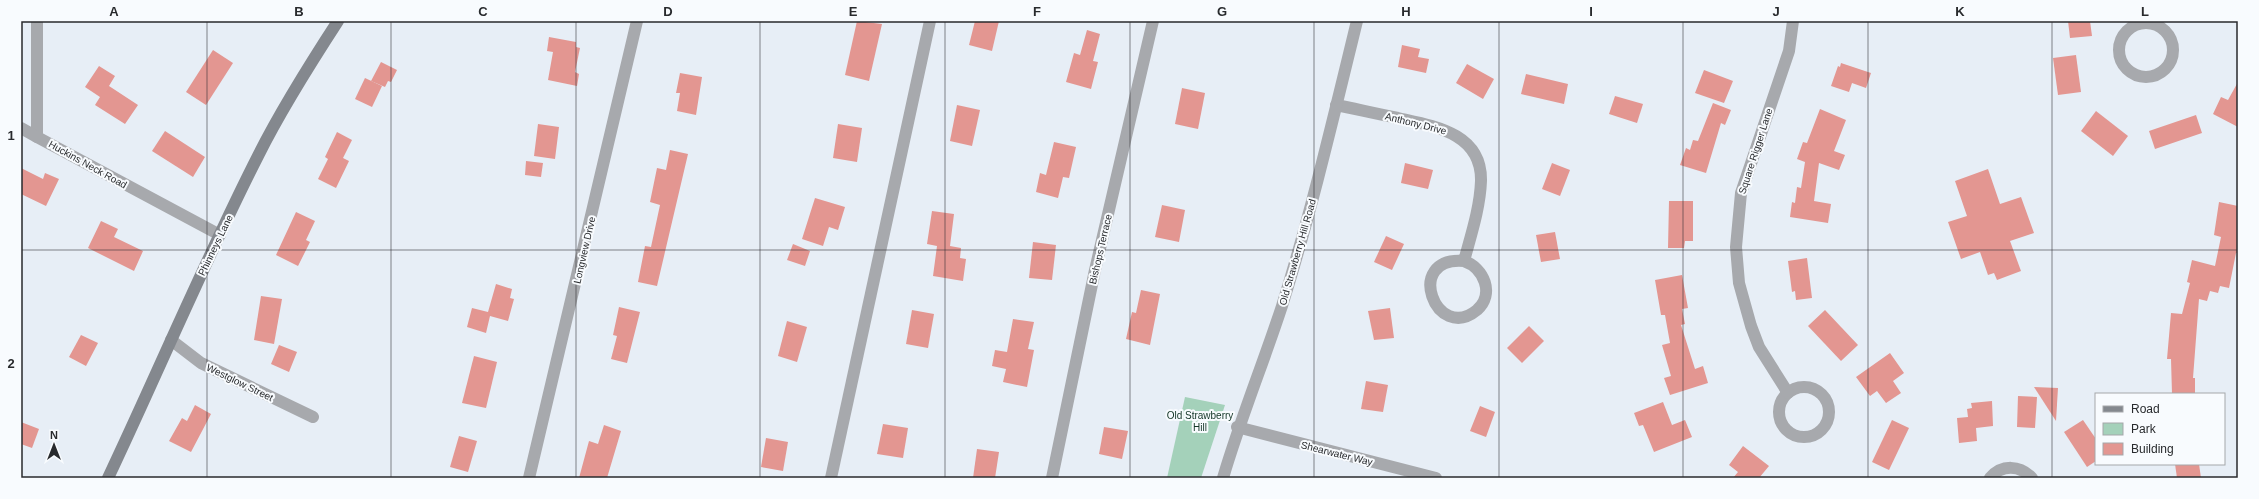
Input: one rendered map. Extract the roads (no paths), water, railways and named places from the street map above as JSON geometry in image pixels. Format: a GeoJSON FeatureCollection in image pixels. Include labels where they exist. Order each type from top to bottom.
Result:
{"type":"FeatureCollection","features":[{"type":"Feature","properties":{"kind":"main road","name":"Phinneys Lane"},"geometry":{"type":"LineString","coordinates":[[108,478],[220,235],[274,126],[314,56],[338,21]]}},
{"type":"Feature","properties":{"kind":"street","name":"Huckins Neck Road"},"geometry":{"type":"LineString","coordinates":[[37,21],[37,137],[220,235]]}},
{"type":"Feature","properties":{"kind":"street","name":"Longview Drive"},"geometry":{"type":"LineString","coordinates":[[529,478],[637,21]]}},
{"type":"Feature","properties":{"kind":"street"},"geometry":{"type":"LineString","coordinates":[[831,478],[930,21]]}},
{"type":"Feature","properties":{"kind":"street","name":"Bishops Terrace"},"geometry":{"type":"LineString","coordinates":[[1052,478],[1095,270],[1153,21]]}},
{"type":"Feature","properties":{"kind":"street","name":"Old Strawberry Hill Road"},"geometry":{"type":"LineString","coordinates":[[1223,478],[1237,427],[1290,277],[1357,21]]}},
{"type":"Feature","properties":{"kind":"street","name":"Square Rigger Lane"},"geometry":{"type":"LineString","coordinates":[[1788,393],[1759,347],[1751,326],[1739,283],[1736,247],[1741,194],[1789,51],[1793,21]]}},
{"type":"Feature","properties":{"kind":"street"},"geometry":{"type":"LineString","coordinates":[[2152,22],[2162,28],[2170,37],[2173,48],[2171,60],[2165,69],[2154,75],[2137,75],[2127,69],[2121,59],[2120,42],[2130,28],[2141,23],[2152,22]]}},
{"type":"Feature","properties":{"kind":"street","name":"Anthony Drive"},"geometry":{"type":"LineString","coordinates":[[1336,105],[1446,129],[1464,140],[1478,164],[1481,180],[1478,205],[1464,261]]}},
{"type":"Feature","properties":{"kind":"street"},"geometry":{"type":"LineString","coordinates":[[21,128],[37,137]]}},
{"type":"Feature","properties":{"kind":"street"},"geometry":{"type":"LineString","coordinates":[[1450,261],[1464,261],[1478,268],[1485,282],[1485,297],[1477,310],[1463,316],[1455,316],[1442,311],[1436,306],[1430,294],[1430,287],[1434,274],[1444,264],[1450,261]]}},
{"type":"Feature","properties":{"kind":"street","name":"Westglow Street"},"geometry":{"type":"LineString","coordinates":[[171,340],[201,363],[313,417]]}},
{"type":"Feature","properties":{"kind":"street"},"geometry":{"type":"LineString","coordinates":[[1804,387],[1816,390],[1825,398],[1829,409],[1828,420],[1818,434],[1801,437],[1786,430],[1779,414],[1781,402],[1788,393],[1804,387]]}},
{"type":"Feature","properties":{"kind":"street","name":"Shearwater Way"},"geometry":{"type":"LineString","coordinates":[[1237,427],[1436,478]]}},
{"type":"Feature","properties":{"kind":"street"},"geometry":{"type":"LineString","coordinates":[[1990,478],[2002,469],[2013,468],[2024,471],[2032,478]]}},
{"type":"Feature","properties":{"kind":"park label","name":"Old Strawberry Hill"},"geometry":{"type":"Point","coordinates":[1200,420]}}]}
